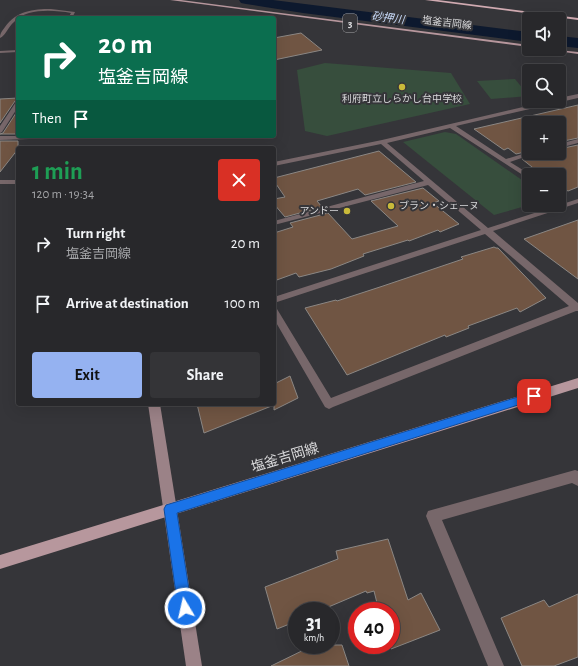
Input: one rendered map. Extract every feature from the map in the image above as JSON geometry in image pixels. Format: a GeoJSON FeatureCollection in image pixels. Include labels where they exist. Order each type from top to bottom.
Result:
{"type":"FeatureCollection","features":[{"type":"Feature","properties":{"kind":"highway"},"geometry":{"type":"LineString","coordinates":[[427,0],[578,19]]}},
{"type":"Feature","properties":{"kind":"highway"},"geometry":{"type":"LineString","coordinates":[[432,0],[578,15]]}},
{"type":"Feature","properties":{"kind":"main road","name":"塩釜吉岡線"},"geometry":{"type":"LineString","coordinates":[[172,0],[522,45]]}},
{"type":"Feature","properties":{"kind":"main road"},"geometry":{"type":"LineString","coordinates":[[566,51],[578,53]]}},
{"type":"Feature","properties":{"kind":"main road","name":"塩釜吉岡線"},"geometry":{"type":"LineString","coordinates":[[0,562],[578,383]]}},
{"type":"Feature","properties":{"kind":"street"},"geometry":{"type":"LineString","coordinates":[[19,16],[29,13],[55,10],[73,12],[71,16]]}},
{"type":"Feature","properties":{"kind":"street"},"geometry":{"type":"LineString","coordinates":[[0,37],[16,18]]}},
{"type":"Feature","properties":{"kind":"street"},"geometry":{"type":"LineString","coordinates":[[0,52],[16,51]]}},
{"type":"Feature","properties":{"kind":"street"},"geometry":{"type":"LineString","coordinates":[[566,99],[578,96]]}},
{"type":"Feature","properties":{"kind":"street"},"geometry":{"type":"LineString","coordinates":[[0,131],[16,106]]}},
{"type":"Feature","properties":{"kind":"street"},"geometry":{"type":"LineString","coordinates":[[276,164],[382,142],[527,108]]}},
{"type":"Feature","properties":{"kind":"street"},"geometry":{"type":"LineString","coordinates":[[451,126],[522,173]]}},
{"type":"Feature","properties":{"kind":"street"},"geometry":{"type":"LineString","coordinates":[[0,138],[16,137]]}},
{"type":"Feature","properties":{"kind":"street"},"geometry":{"type":"LineString","coordinates":[[566,144],[578,141]]}},
{"type":"Feature","properties":{"kind":"street"},"geometry":{"type":"LineString","coordinates":[[276,314],[329,404],[577,307],[382,142]]}},
{"type":"Feature","properties":{"kind":"street"},"geometry":{"type":"LineString","coordinates":[[505,161],[522,156]]}},
{"type":"Feature","properties":{"kind":"street"},"geometry":{"type":"LineString","coordinates":[[0,182],[16,182]]}},
{"type":"Feature","properties":{"kind":"street"},"geometry":{"type":"LineString","coordinates":[[276,221],[429,182]]}},
{"type":"Feature","properties":{"kind":"street"},"geometry":{"type":"LineString","coordinates":[[276,299],[578,201]]}},
{"type":"Feature","properties":{"kind":"street"},"geometry":{"type":"LineString","coordinates":[[154,406],[194,666]]}},
{"type":"Feature","properties":{"kind":"street"},"geometry":{"type":"LineString","coordinates":[[496,666],[433,516],[575,476],[578,480]]}},
{"type":"Feature","properties":{"kind":"green space"},"geometry":{"type":"Polygon","coordinates":[[[325,63],[451,73],[470,104],[327,136],[305,131],[297,70],[325,63]]]}},
{"type":"Feature","properties":{"kind":"green space"},"geometry":{"type":"Polygon","coordinates":[[[515,79],[522,88],[522,97],[491,99],[477,81],[515,79]]]}},
{"type":"Feature","properties":{"kind":"green space"},"geometry":{"type":"Polygon","coordinates":[[[445,132],[456,134],[522,180],[522,207],[494,215],[403,142],[445,132]]]}},
{"type":"Feature","properties":{"kind":"building"},"geometry":{"type":"Polygon","coordinates":[[[301,33],[322,50],[276,60],[276,38],[301,33]]]}},
{"type":"Feature","properties":{"kind":"building"},"geometry":{"type":"Polygon","coordinates":[[[16,98],[0,123],[0,99],[16,98]]]}},
{"type":"Feature","properties":{"kind":"building"},"geometry":{"type":"Polygon","coordinates":[[[578,105],[578,138],[566,141],[566,116],[530,116],[566,108],[578,105]]]}},
{"type":"Feature","properties":{"kind":"building"},"geometry":{"type":"Polygon","coordinates":[[[16,113],[16,134],[0,134],[3,133],[16,113]]]}},
{"type":"Feature","properties":{"kind":"building"},"geometry":{"type":"Polygon","coordinates":[[[522,118],[522,153],[516,154],[508,148],[504,150],[474,129],[522,118]]]}},
{"type":"Feature","properties":{"kind":"building"},"geometry":{"type":"Polygon","coordinates":[[[0,141],[18,141],[16,152],[0,172],[0,141]]]}},
{"type":"Feature","properties":{"kind":"building"},"geometry":{"type":"Polygon","coordinates":[[[578,145],[578,187],[568,191],[566,190],[566,168],[533,168],[523,160],[566,160],[566,148],[578,145]]]}},
{"type":"Feature","properties":{"kind":"building"},"geometry":{"type":"Polygon","coordinates":[[[379,151],[416,182],[365,195],[358,189],[317,201],[322,207],[285,217],[276,206],[276,199],[285,197],[276,184],[276,177],[379,151]]]}},
{"type":"Feature","properties":{"kind":"building"},"geometry":{"type":"Polygon","coordinates":[[[423,188],[439,201],[433,203],[459,224],[440,232],[438,230],[409,241],[408,240],[363,254],[364,256],[331,269],[299,277],[296,273],[276,280],[276,232],[293,227],[290,223],[328,213],[352,239],[398,226],[371,201],[423,188]]]}},
{"type":"Feature","properties":{"kind":"building"},"geometry":{"type":"Polygon","coordinates":[[[578,220],[578,279],[524,239],[578,220]]]}},
{"type":"Feature","properties":{"kind":"building"},"geometry":{"type":"Polygon","coordinates":[[[494,247],[498,248],[546,298],[520,312],[517,308],[468,326],[469,328],[446,337],[445,335],[347,375],[305,308],[337,301],[463,259],[461,257],[494,247]]]}},
{"type":"Feature","properties":{"kind":"building"},"geometry":{"type":"Polygon","coordinates":[[[290,376],[298,398],[274,410],[274,406],[276,406],[276,383],[290,376]]]}},
{"type":"Feature","properties":{"kind":"building"},"geometry":{"type":"Polygon","coordinates":[[[197,406],[272,406],[204,433],[197,406]]]}},
{"type":"Feature","properties":{"kind":"building"},"geometry":{"type":"Polygon","coordinates":[[[388,539],[408,600],[421,593],[440,630],[400,646],[400,602],[377,602],[374,591],[367,593],[366,591],[340,602],[288,602],[288,625],[277,629],[265,587],[338,559],[336,551],[388,539]]]}},
{"type":"Feature","properties":{"kind":"building"},"geometry":{"type":"Polygon","coordinates":[[[578,594],[578,657],[554,666],[522,666],[501,618],[544,600],[549,607],[578,594]]]}},
{"type":"Feature","properties":{"kind":"building"},"geometry":{"type":"Polygon","coordinates":[[[340,645],[342,645],[349,666],[271,666],[296,654],[340,654],[340,645]]]}},
{"type":"Feature","properties":{"kind":"waterway","name":"砂押川"},"geometry":{"type":"LineString","coordinates":[[246,0],[303,9],[522,36]]}},
{"type":"Feature","properties":{"kind":"waterway","name":"砂押川"},"geometry":{"type":"LineString","coordinates":[[566,42],[578,43]]}},
{"type":"Feature","properties":{"kind":"place","name":"利府町立しらかし台中学校"},"geometry":{"type":"Point","coordinates":[402,87]}},
{"type":"Feature","properties":{"kind":"place","name":"ブラン・シェーヌ"},"geometry":{"type":"Point","coordinates":[391,206]}},
{"type":"Feature","properties":{"kind":"place","name":"アンドー"},"geometry":{"type":"Point","coordinates":[347,211]}},
{"type":"Feature","properties":{"kind":"route"},"geometry":{"type":"LineString","coordinates":[[185,608],[170,509],[534,396]]}}]}
